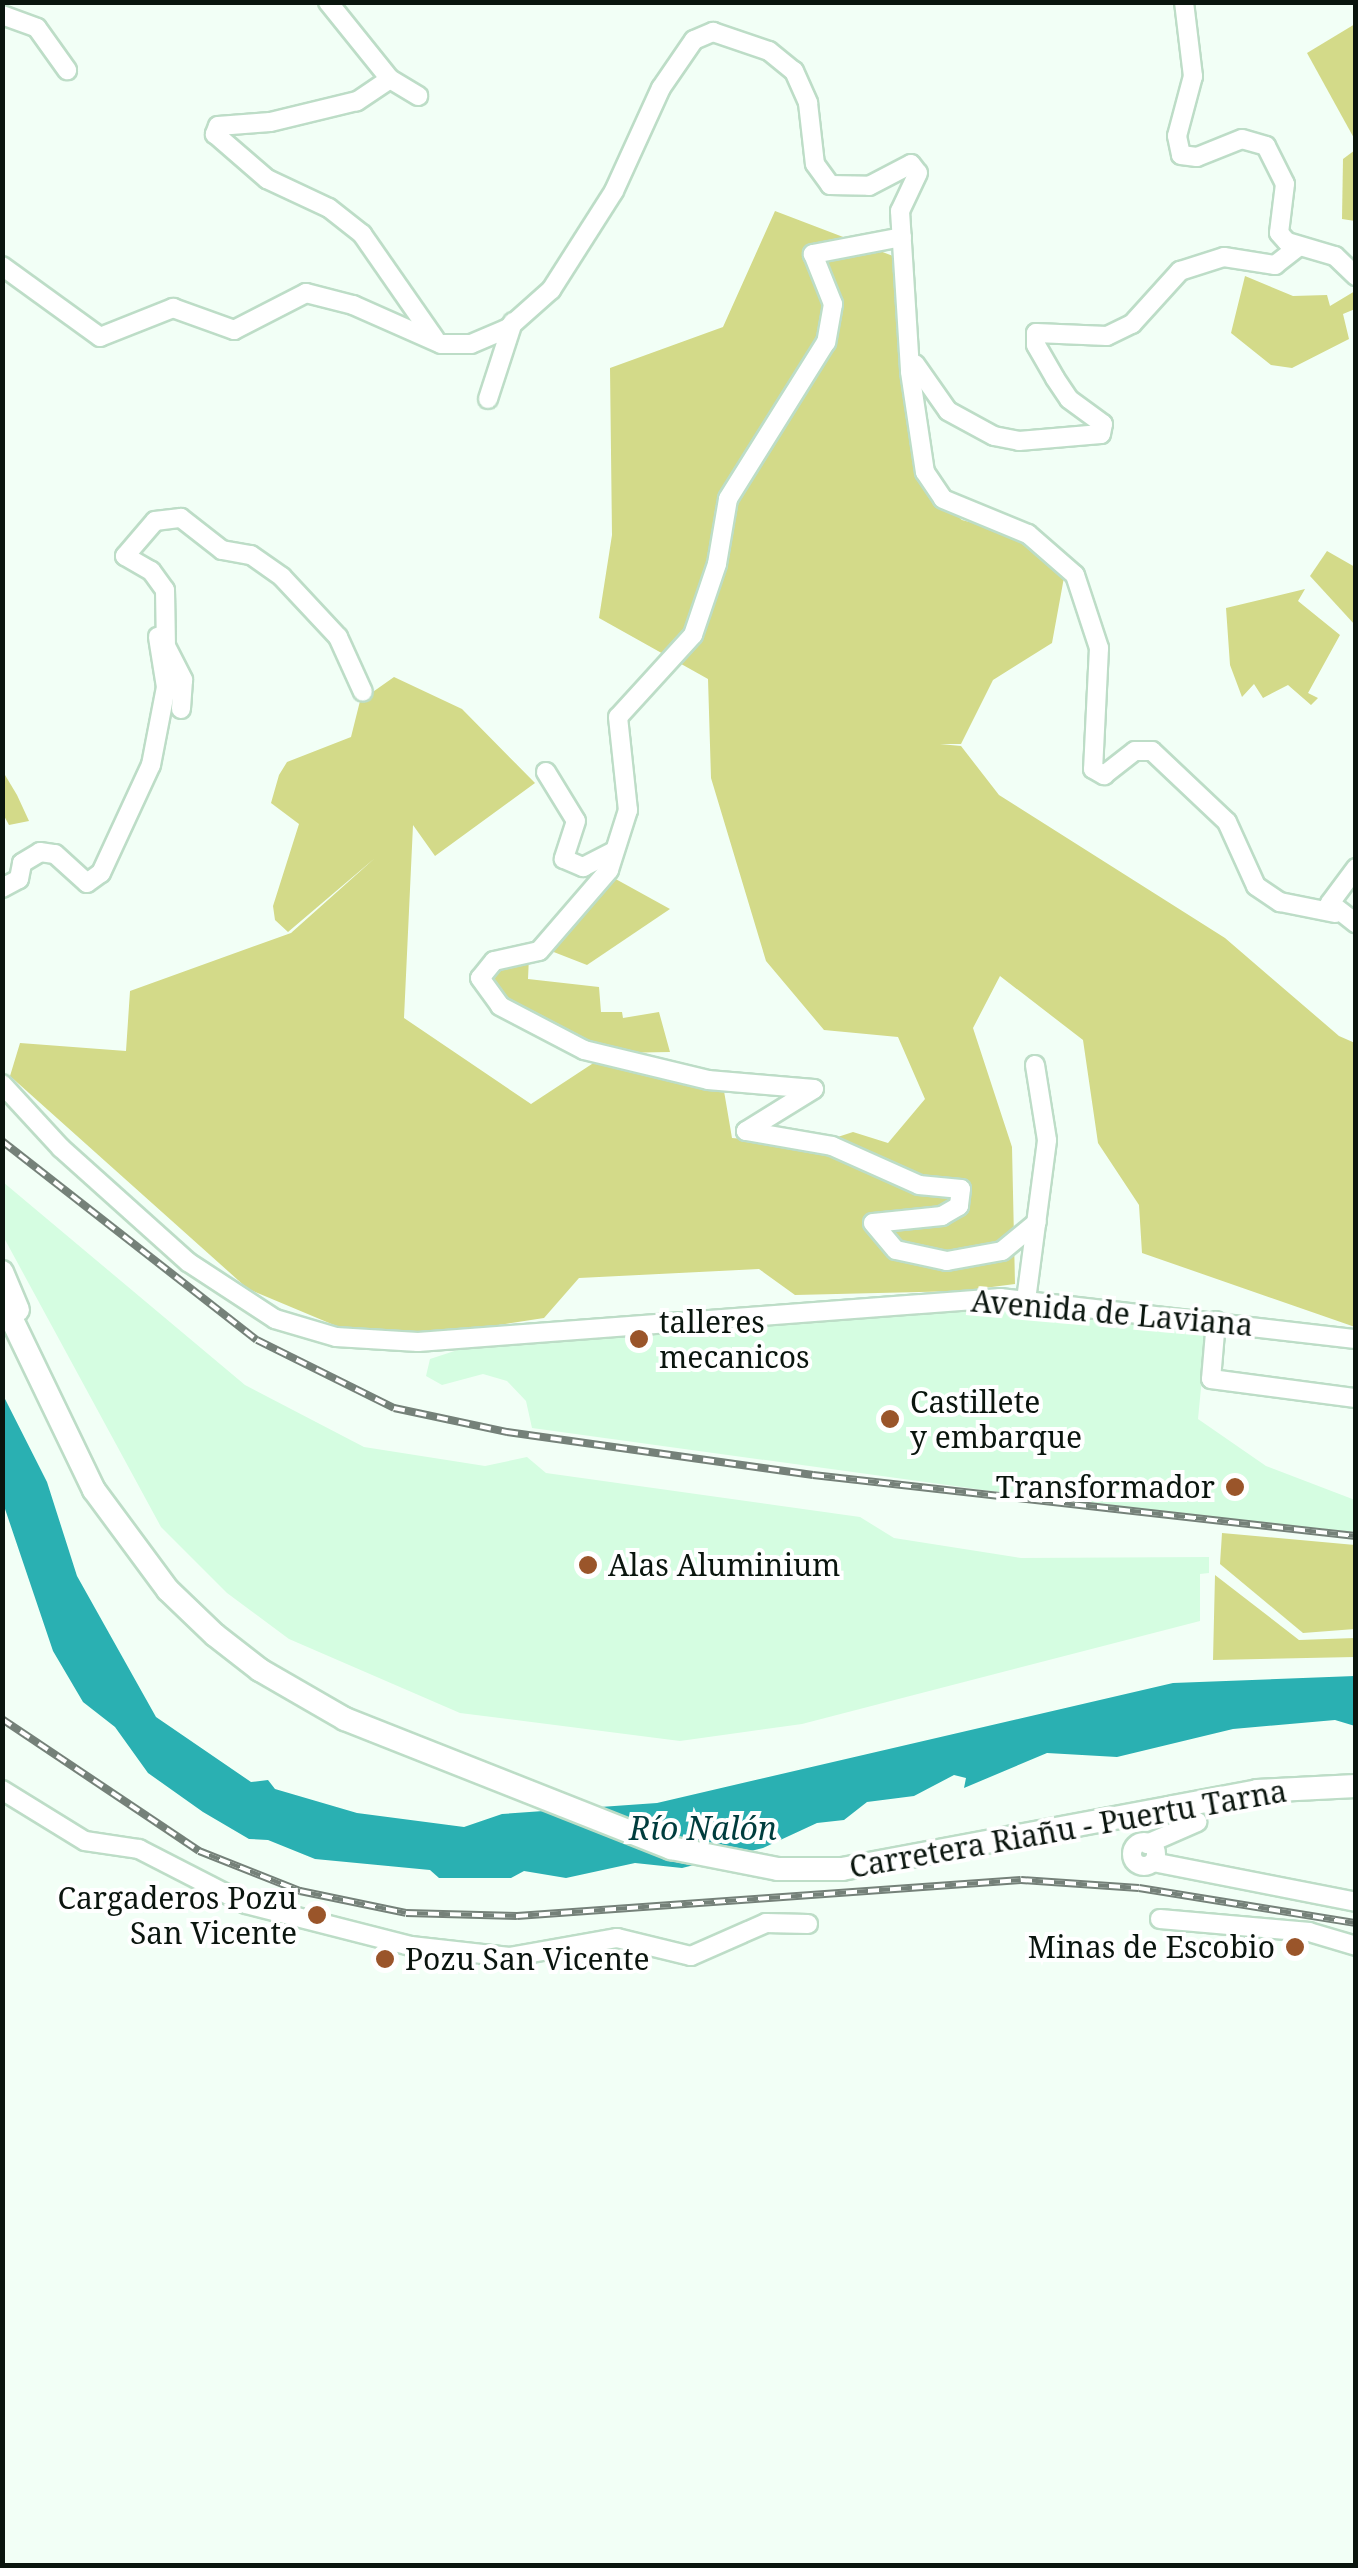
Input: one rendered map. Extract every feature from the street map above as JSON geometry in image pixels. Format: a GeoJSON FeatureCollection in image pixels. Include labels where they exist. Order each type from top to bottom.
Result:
{"type":"FeatureCollection","features":[{"type":"Feature","properties":{"kind":"main road"},"geometry":{"type":"LineString","coordinates":[[2,1272],[50,1403]]}},
{"type":"Feature","properties":{"kind":"main road","name":"Carretera Riañu - Puertu Tarna"},"geometry":{"type":"LineString","coordinates":[[2,1299],[72,1451],[168,1590],[260,1670],[345,1719],[671,1848],[806,1870],[886,1864],[1257,1791],[1356,1786]]}},
{"type":"Feature","properties":{"kind":"main road"},"geometry":{"type":"LineString","coordinates":[[2,1329],[72,1451]]}},
{"type":"Feature","properties":{"kind":"street"},"geometry":{"type":"LineString","coordinates":[[328,2],[390,80],[418,96]]}},
{"type":"Feature","properties":{"kind":"street"},"geometry":{"type":"LineString","coordinates":[[1184,2],[1192,76],[1176,146],[1189,159],[1242,138],[1266,146],[1284,184],[1279,234],[1298,246],[1335,256],[1356,276]]}},
{"type":"Feature","properties":{"kind":"street"},"geometry":{"type":"LineString","coordinates":[[2,15],[37,28],[68,70]]}},
{"type":"Feature","properties":{"kind":"street"},"geometry":{"type":"LineString","coordinates":[[2,266],[100,337],[173,308],[234,330],[306,292],[435,340],[471,344],[513,322],[551,290],[614,191],[673,66],[694,40],[713,32],[769,52],[794,71],[808,103],[815,164],[830,185],[856,189],[898,166],[915,168],[900,211],[908,338],[923,465],[938,495],[1039,541],[1064,559],[1080,584],[1099,648],[1093,770],[1104,775],[1135,751],[1152,751],[1227,822],[1256,886],[1280,902],[1336,913],[1356,922]]}},
{"type":"Feature","properties":{"kind":"street"},"geometry":{"type":"LineString","coordinates":[[390,80],[357,101],[270,122],[218,126],[215,134],[267,178],[312,198],[362,234],[435,340]]}},
{"type":"Feature","properties":{"kind":"street"},"geometry":{"type":"LineString","coordinates":[[902,237],[812,254],[833,304],[826,342],[728,499],[696,631],[618,718],[628,810],[597,891],[539,951],[485,967],[480,978],[500,1006],[584,1050],[743,1086],[808,1085],[811,1094],[748,1127],[749,1135],[796,1136],[919,1185],[961,1189],[959,1206],[942,1216],[873,1222],[896,1250],[947,1261],[1002,1251],[1037,1222]]}},
{"type":"Feature","properties":{"kind":"street"},"geometry":{"type":"LineString","coordinates":[[908,338],[930,392],[977,428],[1019,440],[1101,434],[1103,424],[1069,399],[1054,378],[1036,346],[1036,332],[1106,336],[1135,321],[1180,272],[1224,256],[1275,266],[1298,246]]}},
{"type":"Feature","properties":{"kind":"street"},"geometry":{"type":"LineString","coordinates":[[488,399],[513,322]]}},
{"type":"Feature","properties":{"kind":"street"},"geometry":{"type":"LineString","coordinates":[[2,888],[19,878],[22,863],[40,852],[55,854],[87,884],[101,873],[151,765],[166,687],[161,641],[166,590],[151,570],[126,556],[154,520],[181,518],[222,550],[251,554],[282,577],[338,637],[363,692]]}},
{"type":"Feature","properties":{"kind":"street"},"geometry":{"type":"LineString","coordinates":[[161,641],[183,680],[182,709]]}},
{"type":"Feature","properties":{"kind":"street"},"geometry":{"type":"LineString","coordinates":[[546,772],[576,821],[564,859],[583,866],[614,851]]}},
{"type":"Feature","properties":{"kind":"street"},"geometry":{"type":"LineString","coordinates":[[1336,913],[1332,892],[1356,868]]}},
{"type":"Feature","properties":{"kind":"street"},"geometry":{"type":"LineString","coordinates":[[1026,1300],[1046,1140],[1035,1065]]}},
{"type":"Feature","properties":{"kind":"street","name":"Avenida de Laviana"},"geometry":{"type":"LineString","coordinates":[[2,1084],[60,1148],[188,1262],[275,1319],[313,1332],[418,1342],[942,1300],[1026,1300],[1356,1339]]}},
{"type":"Feature","properties":{"kind":"street"},"geometry":{"type":"LineString","coordinates":[[1216,1321],[1211,1379],[1356,1398]]}},
{"type":"Feature","properties":{"kind":"street"},"geometry":{"type":"LineString","coordinates":[[2,1790],[85,1841],[139,1849],[246,1904],[317,1927],[411,1946],[508,1957],[617,1938],[684,1956],[711,1952],[766,1923],[808,1924]]}},
{"type":"Feature","properties":{"kind":"street"},"geometry":{"type":"LineString","coordinates":[[1197,1822],[1154,1849],[1356,1902]]}},
{"type":"Feature","properties":{"kind":"street"},"geometry":{"type":"LineString","coordinates":[[1160,1919],[1309,1932],[1356,1946]]}},
{"type":"Feature","properties":{"kind":"shaded area"},"geometry":{"type":"Polygon","coordinates":[[[3,1182],[245,1385],[364,1447],[485,1466],[527,1457],[546,1473],[860,1517],[894,1538],[1021,1558],[1209,1557],[1209,1573],[1200,1574],[1200,1621],[802,1724],[680,1741],[460,1713],[289,1639],[227,1593],[161,1527],[3,1236],[3,1182]]]}},
{"type":"Feature","properties":{"kind":"shaded area"},"geometry":{"type":"Polygon","coordinates":[[[984,1308],[1189,1328],[1206,1337],[1198,1419],[1266,1466],[1355,1500],[1355,1532],[1114,1508],[532,1428],[526,1401],[507,1381],[483,1374],[442,1385],[426,1376],[430,1359],[476,1344],[984,1308]]]}},
{"type":"Feature","properties":{"kind":"green space"},"geometry":{"type":"Polygon","coordinates":[[[1355,24],[1355,140],[1307,53],[1355,24]]]}},
{"type":"Feature","properties":{"kind":"green space"},"geometry":{"type":"Polygon","coordinates":[[[1355,150],[1355,221],[1342,219],[1343,159],[1355,150]]]}},
{"type":"Feature","properties":{"kind":"green space"},"geometry":{"type":"Polygon","coordinates":[[[775,211],[893,256],[907,409],[925,489],[962,520],[1007,532],[1065,572],[1052,643],[993,680],[961,744],[940,744],[961,746],[999,795],[1225,938],[1339,1036],[1355,1043],[1355,1327],[1142,1253],[1139,1205],[1098,1143],[1083,1040],[1000,976],[973,1028],[1012,1147],[1015,1284],[961,1291],[795,1295],[759,1269],[579,1278],[544,1318],[453,1332],[353,1333],[248,1289],[10,1076],[20,1043],[126,1051],[130,991],[291,933],[375,858],[288,932],[275,920],[273,906],[299,824],[271,803],[279,775],[287,762],[351,737],[360,701],[394,677],[462,709],[535,783],[435,856],[413,825],[404,1018],[531,1104],[598,1060],[724,1091],[732,1138],[813,1145],[853,1132],[888,1143],[925,1099],[898,1037],[824,1030],[766,961],[711,778],[708,679],[599,618],[612,535],[610,368],[723,327],[775,211]]]}},
{"type":"Feature","properties":{"kind":"green space"},"geometry":{"type":"Polygon","coordinates":[[[1245,276],[1293,296],[1327,295],[1330,306],[1355,291],[1355,309],[1343,314],[1349,339],[1292,368],[1271,365],[1231,333],[1245,276]]]}},
{"type":"Feature","properties":{"kind":"green space"},"geometry":{"type":"Polygon","coordinates":[[[1327,551],[1355,567],[1355,625],[1310,576],[1327,551]]]}},
{"type":"Feature","properties":{"kind":"green space"},"geometry":{"type":"Polygon","coordinates":[[[1305,589],[1298,601],[1340,635],[1308,693],[1318,698],[1311,705],[1288,685],[1263,698],[1254,684],[1242,697],[1230,665],[1226,608],[1305,589]]]}},
{"type":"Feature","properties":{"kind":"green space"},"geometry":{"type":"Polygon","coordinates":[[[2,770],[29,821],[9,825],[3,814],[2,770]]]}},
{"type":"Feature","properties":{"kind":"green space"},"geometry":{"type":"Polygon","coordinates":[[[612,877],[670,909],[587,965],[546,949],[612,877]]]}},
{"type":"Feature","properties":{"kind":"green space"},"geometry":{"type":"Polygon","coordinates":[[[529,957],[528,979],[599,987],[601,1012],[622,1012],[623,1018],[659,1012],[670,1052],[614,1053],[588,1046],[491,992],[488,971],[529,957]]]}},
{"type":"Feature","properties":{"kind":"green space"},"geometry":{"type":"Polygon","coordinates":[[[1222,1533],[1355,1545],[1355,1629],[1303,1633],[1220,1564],[1222,1533]]]}},
{"type":"Feature","properties":{"kind":"green space"},"geometry":{"type":"Polygon","coordinates":[[[1215,1575],[1299,1640],[1355,1638],[1355,1657],[1213,1660],[1215,1575]]]}},
{"type":"Feature","properties":{"kind":"water","name":"Río Nalón"},"geometry":{"type":"Polygon","coordinates":[[[2,1393],[47,1482],[77,1576],[156,1717],[251,1782],[268,1780],[275,1789],[357,1813],[464,1827],[502,1814],[657,1803],[1173,1683],[1355,1676],[1355,1726],[1335,1720],[1233,1729],[1117,1757],[1047,1753],[964,1788],[966,1778],[954,1775],[914,1796],[867,1802],[844,1820],[817,1823],[763,1848],[682,1868],[635,1863],[566,1878],[524,1871],[511,1878],[439,1878],[430,1870],[315,1859],[268,1840],[249,1839],[203,1812],[148,1773],[115,1727],[83,1702],[53,1651],[3,1503],[2,1393]]]}},
{"type":"Feature","properties":{"kind":"railway"},"geometry":{"type":"LineString","coordinates":[[2,1141],[257,1340],[394,1408],[507,1432],[813,1475],[1356,1536]]}},
{"type":"Feature","properties":{"kind":"railway"},"geometry":{"type":"LineString","coordinates":[[2,1719],[199,1851],[300,1891],[406,1913],[517,1916],[1021,1880],[1139,1888],[1356,1923]]}},
{"type":"Feature","properties":{"kind":"place","name":"talleres mecanicos"},"geometry":{"type":"Point","coordinates":[639,1339]}},
{"type":"Feature","properties":{"kind":"place","name":"Castillete y embarque"},"geometry":{"type":"Point","coordinates":[890,1419]}},
{"type":"Feature","properties":{"kind":"place","name":"Transformador"},"geometry":{"type":"Point","coordinates":[1235,1487]}},
{"type":"Feature","properties":{"kind":"place","name":"Alas Aluminium"},"geometry":{"type":"Point","coordinates":[588,1565]}},
{"type":"Feature","properties":{"kind":"place","name":"Cargaderos Pozu San Vicente"},"geometry":{"type":"Point","coordinates":[317,1915]}},
{"type":"Feature","properties":{"kind":"place","name":"Minas de Escobio"},"geometry":{"type":"Point","coordinates":[1295,1947]}},
{"type":"Feature","properties":{"kind":"place","name":"Pozu San Vicente"},"geometry":{"type":"Point","coordinates":[385,1959]}}]}
